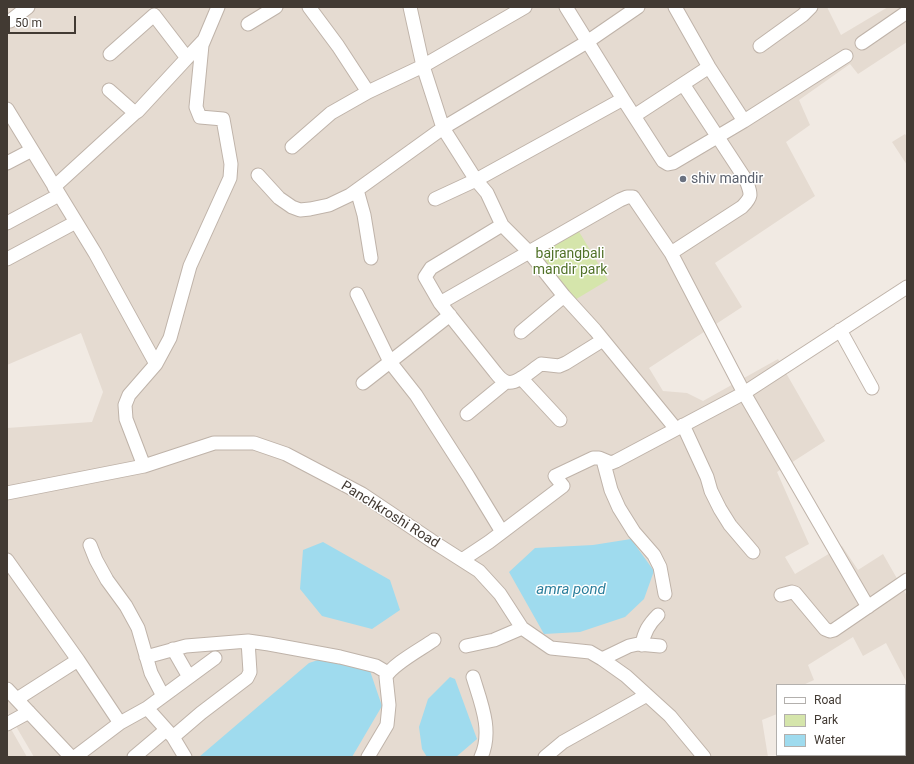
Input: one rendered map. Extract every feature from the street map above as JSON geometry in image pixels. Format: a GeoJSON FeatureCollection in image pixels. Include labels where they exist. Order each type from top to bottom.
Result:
{"type":"FeatureCollection","features":[{"type":"Feature","properties":{"kind":"street"},"geometry":{"type":"LineString","coordinates":[[10,21],[28,7]]}},
{"type":"Feature","properties":{"kind":"street"},"geometry":{"type":"LineString","coordinates":[[144,466],[126,419],[125,405],[129,395],[156,364],[170,338],[190,266],[230,178],[231,164],[223,119],[200,116],[196,107],[202,45],[218,7]]}},
{"type":"Feature","properties":{"kind":"street"},"geometry":{"type":"LineString","coordinates":[[248,24],[276,7]]}},
{"type":"Feature","properties":{"kind":"street"},"geometry":{"type":"LineString","coordinates":[[309,7],[338,46],[368,92]]}},
{"type":"Feature","properties":{"kind":"street"},"geometry":{"type":"LineString","coordinates":[[410,7],[423,66],[443,128],[476,180],[487,193],[502,225],[529,252],[564,296],[680,427],[707,477],[711,491],[720,509],[730,525],[753,552]]}},
{"type":"Feature","properties":{"kind":"street"},"geometry":{"type":"LineString","coordinates":[[292,147],[331,113],[368,92],[423,66],[525,7]]}},
{"type":"Feature","properties":{"kind":"street"},"geometry":{"type":"LineString","coordinates":[[566,7],[663,161],[668,164],[673,163],[744,121],[846,56]]}},
{"type":"Feature","properties":{"kind":"street"},"geometry":{"type":"LineString","coordinates":[[258,176],[279,198],[292,207],[300,210],[329,205],[350,195],[443,128],[587,42],[638,7]]}},
{"type":"Feature","properties":{"kind":"street"},"geometry":{"type":"LineString","coordinates":[[675,7],[708,67],[744,121]]}},
{"type":"Feature","properties":{"kind":"street"},"geometry":{"type":"LineString","coordinates":[[760,46],[803,15],[811,7]]}},
{"type":"Feature","properties":{"kind":"street"},"geometry":{"type":"LineString","coordinates":[[862,43],[907,12]]}},
{"type":"Feature","properties":{"kind":"street"},"geometry":{"type":"LineString","coordinates":[[110,54],[154,15],[187,58]]}},
{"type":"Feature","properties":{"kind":"street"},"geometry":{"type":"LineString","coordinates":[[7,223],[57,191],[135,113],[138,112],[204,40]]}},
{"type":"Feature","properties":{"kind":"street"},"geometry":{"type":"LineString","coordinates":[[634,116],[708,67]]}},
{"type":"Feature","properties":{"kind":"street"},"geometry":{"type":"LineString","coordinates":[[671,253],[742,207],[750,198],[751,192],[746,180],[683,84]]}},
{"type":"Feature","properties":{"kind":"street"},"geometry":{"type":"LineString","coordinates":[[109,90],[135,113]]}},
{"type":"Feature","properties":{"kind":"street"},"geometry":{"type":"LineString","coordinates":[[435,199],[476,180],[623,99]]}},
{"type":"Feature","properties":{"kind":"street"},"geometry":{"type":"LineString","coordinates":[[7,108],[95,253],[156,364]]}},
{"type":"Feature","properties":{"kind":"street"},"geometry":{"type":"LineString","coordinates":[[7,163],[32,150]]}},
{"type":"Feature","properties":{"kind":"street"},"geometry":{"type":"LineString","coordinates":[[357,190],[364,215],[371,258]]}},
{"type":"Feature","properties":{"kind":"street"},"geometry":{"type":"LineString","coordinates":[[440,303],[627,197],[633,197],[671,253],[744,393],[868,607]]}},
{"type":"Feature","properties":{"kind":"street"},"geometry":{"type":"LineString","coordinates":[[7,259],[76,222]]}},
{"type":"Feature","properties":{"kind":"street"},"geometry":{"type":"LineString","coordinates":[[502,225],[431,268],[425,277],[440,303],[495,372],[506,382],[512,383],[541,364],[559,366],[566,363],[603,340]]}},
{"type":"Feature","properties":{"kind":"street"},"geometry":{"type":"LineString","coordinates":[[462,560],[563,486],[555,476],[593,458],[611,463],[616,461],[744,393],[907,287]]}},
{"type":"Feature","properties":{"kind":"street"},"geometry":{"type":"LineString","coordinates":[[357,294],[390,362],[416,395],[502,532]]}},
{"type":"Feature","properties":{"kind":"street"},"geometry":{"type":"LineString","coordinates":[[521,332],[564,296]]}},
{"type":"Feature","properties":{"kind":"street"},"geometry":{"type":"LineString","coordinates":[[363,383],[450,315]]}},
{"type":"Feature","properties":{"kind":"street"},"geometry":{"type":"LineString","coordinates":[[840,330],[872,388]]}},
{"type":"Feature","properties":{"kind":"street"},"geometry":{"type":"LineString","coordinates":[[521,378],[560,420]]}},
{"type":"Feature","properties":{"kind":"street"},"geometry":{"type":"LineString","coordinates":[[468,414],[506,382]]}},
{"type":"Feature","properties":{"kind":"street","name":"Panchkroshi Road"},"geometry":{"type":"LineString","coordinates":[[7,493],[144,466],[214,443],[254,443],[286,454],[362,494],[479,571],[500,594],[522,628],[551,648],[590,652],[626,676],[670,716],[704,757]]}},
{"type":"Feature","properties":{"kind":"street"},"geometry":{"type":"LineString","coordinates":[[603,460],[611,490],[619,508],[634,532],[654,555],[660,567],[665,594]]}},
{"type":"Feature","properties":{"kind":"street"},"geometry":{"type":"LineString","coordinates":[[90,545],[107,580],[126,606],[138,628],[151,673],[163,696]]}},
{"type":"Feature","properties":{"kind":"street"},"geometry":{"type":"LineString","coordinates":[[7,560],[78,660],[120,723]]}},
{"type":"Feature","properties":{"kind":"street"},"geometry":{"type":"LineString","coordinates":[[781,595],[792,592],[796,593],[825,629],[830,631],[834,630],[907,580]]}},
{"type":"Feature","properties":{"kind":"street"},"geometry":{"type":"LineString","coordinates":[[642,644],[646,629],[658,615]]}},
{"type":"Feature","properties":{"kind":"street"},"geometry":{"type":"LineString","coordinates":[[466,646],[494,640],[522,628]]}},
{"type":"Feature","properties":{"kind":"street"},"geometry":{"type":"LineString","coordinates":[[368,757],[387,725],[389,705],[386,677],[388,673],[394,667],[434,640]]}},
{"type":"Feature","properties":{"kind":"street"},"geometry":{"type":"LineString","coordinates":[[146,657],[186,646],[248,641],[340,657],[376,666],[388,673]]}},
{"type":"Feature","properties":{"kind":"street"},"geometry":{"type":"LineString","coordinates":[[134,757],[201,713],[247,678],[250,672],[248,641]]}},
{"type":"Feature","properties":{"kind":"street"},"geometry":{"type":"LineString","coordinates":[[602,659],[630,646],[642,644],[660,646]]}},
{"type":"Feature","properties":{"kind":"street"},"geometry":{"type":"LineString","coordinates":[[173,649],[189,677]]}},
{"type":"Feature","properties":{"kind":"street"},"geometry":{"type":"LineString","coordinates":[[75,757],[120,723],[147,708],[215,658]]}},
{"type":"Feature","properties":{"kind":"street"},"geometry":{"type":"LineString","coordinates":[[17,699],[78,660]]}},
{"type":"Feature","properties":{"kind":"street"},"geometry":{"type":"LineString","coordinates":[[473,677],[486,715],[486,739],[481,757]]}},
{"type":"Feature","properties":{"kind":"street"},"geometry":{"type":"LineString","coordinates":[[7,689],[71,757]]}},
{"type":"Feature","properties":{"kind":"street"},"geometry":{"type":"LineString","coordinates":[[545,757],[563,742],[647,695]]}},
{"type":"Feature","properties":{"kind":"street"},"geometry":{"type":"LineString","coordinates":[[147,708],[169,734],[185,757]]}},
{"type":"Feature","properties":{"kind":"street"},"geometry":{"type":"LineString","coordinates":[[7,724],[29,712]]}},
{"type":"Feature","properties":{"kind":"shaded area"},"geometry":{"type":"Polygon","coordinates":[[[7,7],[827,7],[841,35],[888,7],[907,7],[907,42],[858,74],[850,64],[799,100],[810,125],[786,142],[815,196],[715,263],[742,307],[649,368],[663,391],[687,393],[703,401],[778,359],[825,441],[777,472],[809,544],[785,557],[795,574],[842,546],[858,570],[883,554],[907,596],[907,683],[886,643],[863,656],[853,637],[808,665],[814,680],[805,684],[776,684],[776,714],[762,720],[768,757],[34,757],[7,711],[7,428],[92,422],[103,392],[81,333],[7,365],[7,7]]]}},
{"type":"Feature","properties":{"kind":"shaded area"},"geometry":{"type":"Polygon","coordinates":[[[905,134],[907,137],[907,165],[892,142],[905,134]]]}},
{"type":"Feature","properties":{"kind":"shaded area"},"geometry":{"type":"Polygon","coordinates":[[[7,722],[27,757],[7,757],[7,722]]]}},
{"type":"Feature","properties":{"kind":"shaded area"},"geometry":{"type":"Polygon","coordinates":[[[906,726],[907,757],[826,756],[906,756],[906,726]]]}},
{"type":"Feature","properties":{"kind":"green space","name":"bajrangbali mandir park"},"geometry":{"type":"Polygon","coordinates":[[[578,230],[608,280],[573,301],[535,257],[578,230]]]}},
{"type":"Feature","properties":{"kind":"water","name":"amra pond"},"geometry":{"type":"Polygon","coordinates":[[[631,539],[654,571],[644,599],[625,617],[580,632],[544,634],[509,572],[535,548],[593,545],[631,539]]]}},
{"type":"Feature","properties":{"kind":"water"},"geometry":{"type":"Polygon","coordinates":[[[323,542],[390,580],[400,610],[372,629],[322,616],[300,589],[303,550],[323,542]]]}},
{"type":"Feature","properties":{"kind":"water"},"geometry":{"type":"Polygon","coordinates":[[[327,657],[369,668],[382,706],[352,757],[199,757],[309,663],[327,657]]]}},
{"type":"Feature","properties":{"kind":"water"},"geometry":{"type":"Polygon","coordinates":[[[450,677],[455,679],[477,739],[456,757],[427,757],[422,749],[419,727],[428,699],[450,677]]]}},
{"type":"Feature","properties":{"kind":"place","name":"shiv mandir"},"geometry":{"type":"Point","coordinates":[683,179]}}]}
